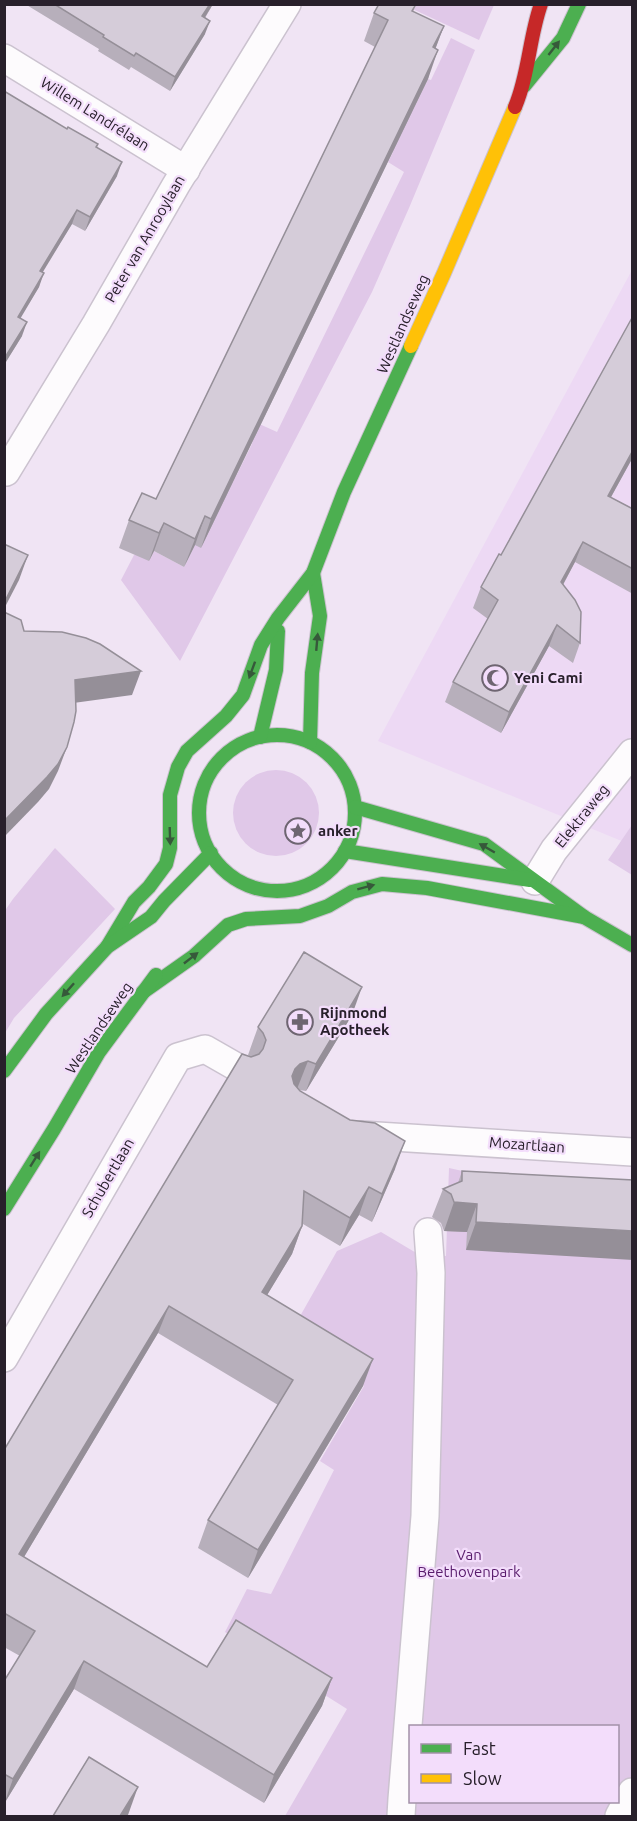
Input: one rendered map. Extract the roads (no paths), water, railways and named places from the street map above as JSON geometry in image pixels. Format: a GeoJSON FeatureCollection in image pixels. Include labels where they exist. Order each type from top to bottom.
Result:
{"type":"FeatureCollection","features":[{"type":"Feature","properties":{"kind":"main road","name":"Westlandseweg"},"geometry":{"type":"LineString","coordinates":[[107,947],[134,902],[149,887],[166,864],[170,848],[170,795],[178,767],[187,751],[226,716],[243,695],[261,645],[278,618],[313,573],[344,492],[444,273],[523,88],[534,24],[541,4]]}},
{"type":"Feature","properties":{"kind":"main road","name":"Westlandseweg"},"geometry":{"type":"LineString","coordinates":[[523,88],[563,38],[579,4]]}},
{"type":"Feature","properties":{"kind":"main road"},"geometry":{"type":"LineString","coordinates":[[310,742],[312,673],[320,616],[313,573]]}},
{"type":"Feature","properties":{"kind":"main road"},"geometry":{"type":"LineString","coordinates":[[260,736],[276,670],[279,649],[278,618]]}},
{"type":"Feature","properties":{"kind":"main road"},"geometry":{"type":"LineString","coordinates":[[285,735],[310,742],[327,753],[341,768],[351,787],[355,807],[353,830],[345,851],[324,875],[305,885],[284,890],[239,886],[211,853],[203,836],[200,818],[201,800],[206,782],[214,766],[227,753],[260,736],[285,735]]}},
{"type":"Feature","properties":{"kind":"main road"},"geometry":{"type":"LineString","coordinates":[[355,807],[484,844],[584,917],[633,945]]}},
{"type":"Feature","properties":{"kind":"main road"},"geometry":{"type":"LineString","coordinates":[[345,851],[535,881]]}},
{"type":"Feature","properties":{"kind":"main road"},"geometry":{"type":"LineString","coordinates":[[4,1071],[46,1014],[107,947],[151,917],[211,853]]}},
{"type":"Feature","properties":{"kind":"main road"},"geometry":{"type":"LineString","coordinates":[[143,992],[194,956],[228,925],[246,919],[300,916],[328,906],[352,892],[382,884],[427,888],[584,917]]}},
{"type":"Feature","properties":{"kind":"main road","name":"Westlandseweg"},"geometry":{"type":"LineString","coordinates":[[4,1209],[99,1052],[168,959]]}},
{"type":"Feature","properties":{"kind":"street","name":"Peter van Anrooylaan"},"geometry":{"type":"LineString","coordinates":[[4,471],[6,472],[96,324],[287,4]]}},
{"type":"Feature","properties":{"kind":"street","name":"Willem Landrélaan"},"geometry":{"type":"LineString","coordinates":[[4,58],[186,170]]}},
{"type":"Feature","properties":{"kind":"street","name":"Elektraweg"},"geometry":{"type":"LineString","coordinates":[[535,881],[554,850],[633,753]]}},
{"type":"Feature","properties":{"kind":"street","name":"Schubertlaan"},"geometry":{"type":"LineString","coordinates":[[4,1358],[178,1057],[205,1049],[240,1069]]}},
{"type":"Feature","properties":{"kind":"street","name":"Mozartlaan"},"geometry":{"type":"LineString","coordinates":[[338,1128],[348,1134],[633,1152]]}},
{"type":"Feature","properties":{"kind":"street"},"geometry":{"type":"LineString","coordinates":[[401,1816],[425,1516],[431,1273],[428,1232]]}},
{"type":"Feature","properties":{"kind":"street"},"geometry":{"type":"LineString","coordinates":[[619,1816],[633,1792]]}},
{"type":"Feature","properties":{"kind":"place","name":"Yeni Cami"},"geometry":{"type":"Point","coordinates":[495,678]}},
{"type":"Feature","properties":{"kind":"place","name":"anker"},"geometry":{"type":"Point","coordinates":[298,831]}},
{"type":"Feature","properties":{"kind":"place","name":"Rijnmond Apotheek"},"geometry":{"type":"Point","coordinates":[300,1022]}},
{"type":"Feature","properties":{"kind":"park label","name":"Van Beethovenpark"},"geometry":{"type":"Point","coordinates":[469,1564]}}]}
